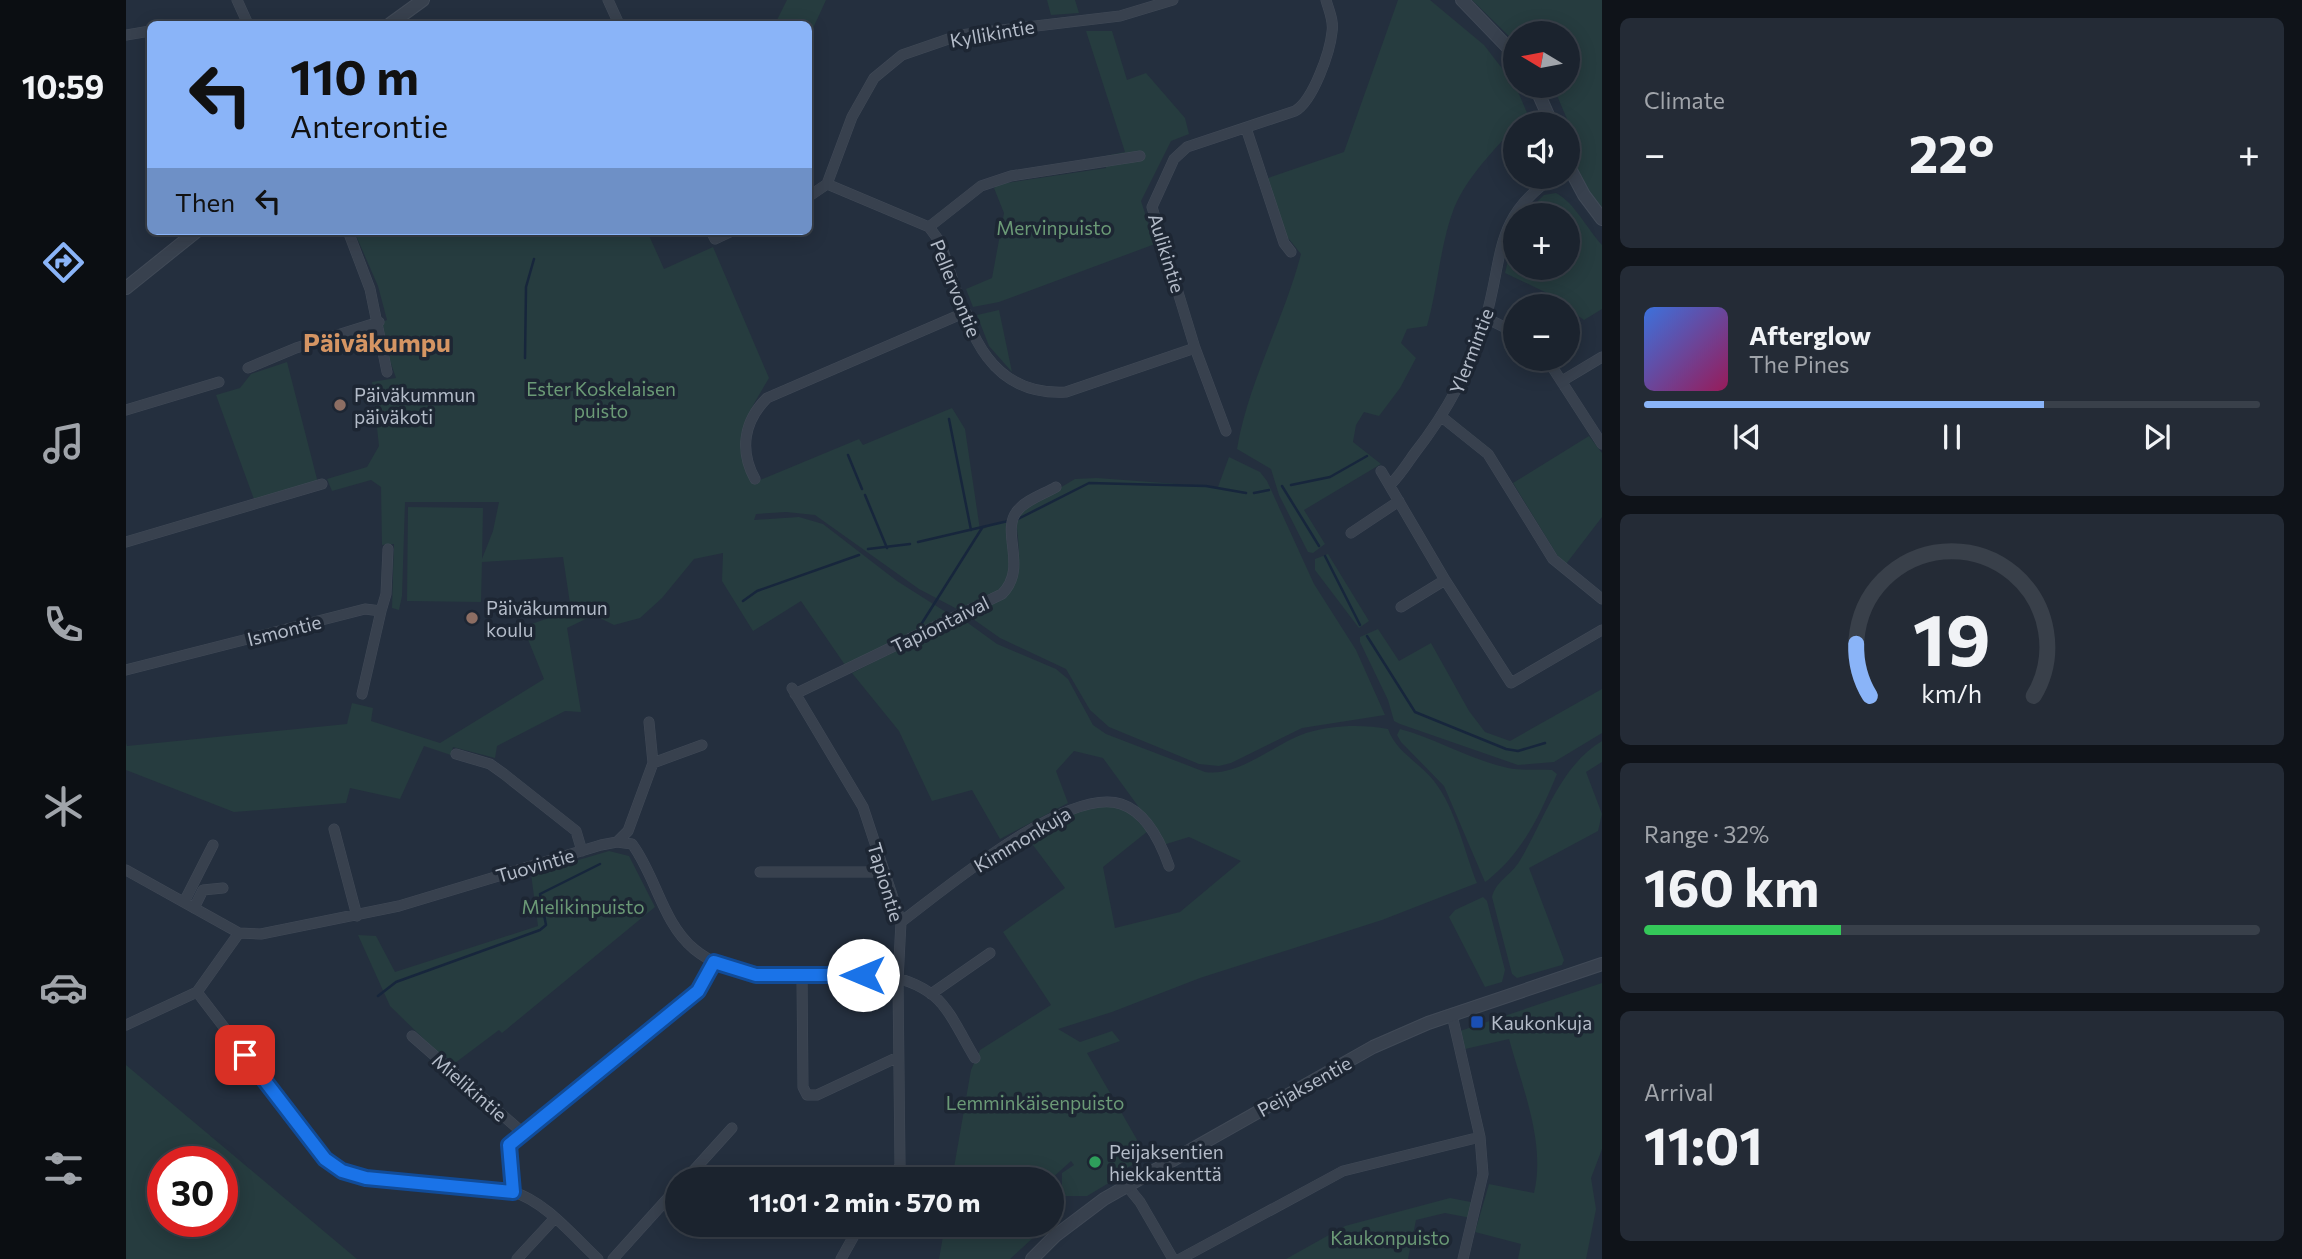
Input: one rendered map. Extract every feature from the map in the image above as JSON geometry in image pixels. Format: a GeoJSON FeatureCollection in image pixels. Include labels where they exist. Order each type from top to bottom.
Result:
{"type":"FeatureCollection","features":[{"type":"Feature","properties":{"kind":"street"},"geometry":{"type":"LineString","coordinates":[[237,0],[247,21]]}},
{"type":"Feature","properties":{"kind":"street"},"geometry":{"type":"LineString","coordinates":[[394,21],[423,0]]}},
{"type":"Feature","properties":{"kind":"street"},"geometry":{"type":"LineString","coordinates":[[608,0],[618,21]]}},
{"type":"Feature","properties":{"kind":"street","name":"Kyllikintie"},"geometry":{"type":"LineString","coordinates":[[827,184],[863,96],[874,78],[902,55],[960,35],[1120,16],[1172,0]]}},
{"type":"Feature","properties":{"kind":"street","name":"Aulikintie"},"geometry":{"type":"LineString","coordinates":[[1226,431],[1195,348],[1152,207],[1178,153],[1187,147],[1295,111],[1307,101],[1332,32],[1332,20],[1326,0]]}},
{"type":"Feature","properties":{"kind":"street"},"geometry":{"type":"LineString","coordinates":[[1462,0],[1503,42]]}},
{"type":"Feature","properties":{"kind":"street"},"geometry":{"type":"LineString","coordinates":[[126,35],[147,32]]}},
{"type":"Feature","properties":{"kind":"street"},"geometry":{"type":"LineString","coordinates":[[1246,128],[1284,243],[1291,252]]}},
{"type":"Feature","properties":{"kind":"street"},"geometry":{"type":"LineString","coordinates":[[929,227],[981,186],[1011,176],[1140,156]]}},
{"type":"Feature","properties":{"kind":"street"},"geometry":{"type":"LineString","coordinates":[[812,194],[827,184]]}},
{"type":"Feature","properties":{"kind":"street","name":"Pellervontie"},"geometry":{"type":"LineString","coordinates":[[827,184],[929,227],[940,242],[980,349],[1001,375],[1015,385],[1047,393],[1066,392],[1195,348]]}},
{"type":"Feature","properties":{"kind":"street"},"geometry":{"type":"LineString","coordinates":[[1580,185],[1602,219]]}},
{"type":"Feature","properties":{"kind":"street","name":"Ylermintie"},"geometry":{"type":"LineString","coordinates":[[1391,484],[1443,418],[1464,377],[1486,318],[1510,221],[1525,198],[1537,189]]}},
{"type":"Feature","properties":{"kind":"street"},"geometry":{"type":"LineString","coordinates":[[126,288],[192,235]]}},
{"type":"Feature","properties":{"kind":"street"},"geometry":{"type":"LineString","coordinates":[[350,235],[370,289],[379,322],[387,372]]}},
{"type":"Feature","properties":{"kind":"street"},"geometry":{"type":"LineString","coordinates":[[755,479],[747,461],[747,431],[754,413],[779,387],[966,312]]}},
{"type":"Feature","properties":{"kind":"street"},"geometry":{"type":"LineString","coordinates":[[1486,318],[1503,326]]}},
{"type":"Feature","properties":{"kind":"street"},"geometry":{"type":"LineString","coordinates":[[248,368],[296,348],[379,322]]}},
{"type":"Feature","properties":{"kind":"street"},"geometry":{"type":"LineString","coordinates":[[1562,381],[1602,357]]}},
{"type":"Feature","properties":{"kind":"street"},"geometry":{"type":"LineString","coordinates":[[1555,371],[1602,444]]}},
{"type":"Feature","properties":{"kind":"street"},"geometry":{"type":"LineString","coordinates":[[126,410],[219,382]]}},
{"type":"Feature","properties":{"kind":"street"},"geometry":{"type":"LineString","coordinates":[[1443,418],[1488,454],[1553,559],[1602,599]]}},
{"type":"Feature","properties":{"kind":"street"},"geometry":{"type":"LineString","coordinates":[[1381,471],[1445,580],[1511,683],[1602,630]]}},
{"type":"Feature","properties":{"kind":"street"},"geometry":{"type":"LineString","coordinates":[[126,541],[322,484]]}},
{"type":"Feature","properties":{"kind":"street","name":"Tapiontaival"},"geometry":{"type":"LineString","coordinates":[[794,691],[1002,594],[1012,584],[1015,572],[1013,521],[1016,513],[1056,487]]}},
{"type":"Feature","properties":{"kind":"street"},"geometry":{"type":"LineString","coordinates":[[1351,533],[1399,501]]}},
{"type":"Feature","properties":{"kind":"street"},"geometry":{"type":"LineString","coordinates":[[362,694],[386,594],[388,549]]}},
{"type":"Feature","properties":{"kind":"street"},"geometry":{"type":"LineString","coordinates":[[1401,607],[1445,580]]}},
{"type":"Feature","properties":{"kind":"street","name":"Ismontie"},"geometry":{"type":"LineString","coordinates":[[126,670],[365,609],[381,611]]}},
{"type":"Feature","properties":{"kind":"street","name":"Tapiontie"},"geometry":{"type":"LineString","coordinates":[[794,691],[863,807],[901,922],[898,979],[899,1167]]}},
{"type":"Feature","properties":{"kind":"street"},"geometry":{"type":"LineString","coordinates":[[617,842],[628,831],[653,763],[649,722]]}},
{"type":"Feature","properties":{"kind":"street"},"geometry":{"type":"LineString","coordinates":[[653,763],[702,745]]}},
{"type":"Feature","properties":{"kind":"street"},"geometry":{"type":"LineString","coordinates":[[456,754],[490,764],[504,774],[576,831],[582,851]]}},
{"type":"Feature","properties":{"kind":"street","name":"Kimmonkuja"},"geometry":{"type":"LineString","coordinates":[[901,922],[981,862],[1058,815],[1087,803],[1115,802],[1136,813],[1150,828],[1169,866]]}},
{"type":"Feature","properties":{"kind":"street"},"geometry":{"type":"LineString","coordinates":[[334,829],[357,916]]}},
{"type":"Feature","properties":{"kind":"street"},"geometry":{"type":"LineString","coordinates":[[617,842],[632,844],[674,927],[693,949],[714,962],[756,975],[889,975],[931,994],[975,1058]]}},
{"type":"Feature","properties":{"kind":"street","name":"Tuovintie"},"geometry":{"type":"LineString","coordinates":[[239,933],[261,934],[357,916],[617,842]]}},
{"type":"Feature","properties":{"kind":"street"},"geometry":{"type":"LineString","coordinates":[[189,905],[213,845]]}},
{"type":"Feature","properties":{"kind":"street"},"geometry":{"type":"LineString","coordinates":[[126,870],[239,933],[197,992],[126,1025]]}},
{"type":"Feature","properties":{"kind":"street"},"geometry":{"type":"LineString","coordinates":[[760,872],[885,872]]}},
{"type":"Feature","properties":{"kind":"street"},"geometry":{"type":"LineString","coordinates":[[189,905],[204,890],[223,888]]}},
{"type":"Feature","properties":{"kind":"street"},"geometry":{"type":"LineString","coordinates":[[931,994],[990,953]]}},
{"type":"Feature","properties":{"kind":"street"},"geometry":{"type":"LineString","coordinates":[[523,1133],[698,991],[714,962]]}},
{"type":"Feature","properties":{"kind":"street","name":"Peijaksentie"},"geometry":{"type":"LineString","coordinates":[[1032,1259],[1055,1236],[1127,1186],[1373,1047],[1452,1015],[1602,964]]}},
{"type":"Feature","properties":{"kind":"street"},"geometry":{"type":"LineString","coordinates":[[802,976],[803,1087],[807,1095],[817,1095],[898,1057]]}},
{"type":"Feature","properties":{"kind":"street"},"geometry":{"type":"LineString","coordinates":[[197,992],[325,1159],[342,1171],[366,1178],[523,1195],[598,1259]]}},
{"type":"Feature","properties":{"kind":"street"},"geometry":{"type":"LineString","coordinates":[[1452,1015],[1480,1137],[1483,1174],[1463,1259]]}},
{"type":"Feature","properties":{"kind":"street","name":"Mielikintie"},"geometry":{"type":"LineString","coordinates":[[412,1036],[523,1133],[509,1145],[513,1192]]}},
{"type":"Feature","properties":{"kind":"street"},"geometry":{"type":"LineString","coordinates":[[697,1167],[732,1128]]}},
{"type":"Feature","properties":{"kind":"street"},"geometry":{"type":"LineString","coordinates":[[1180,1259],[1343,1171],[1480,1137]]}},
{"type":"Feature","properties":{"kind":"street"},"geometry":{"type":"LineString","coordinates":[[1127,1186],[1140,1202],[1174,1259]]}},
{"type":"Feature","properties":{"kind":"street"},"geometry":{"type":"LineString","coordinates":[[613,1259],[665,1201]]}},
{"type":"Feature","properties":{"kind":"street"},"geometry":{"type":"LineString","coordinates":[[517,1259],[554,1219]]}},
{"type":"Feature","properties":{"kind":"street"},"geometry":{"type":"LineString","coordinates":[[841,1259],[853,1237]]}},
{"type":"Feature","properties":{"kind":"green space"},"geometry":{"type":"Polygon","coordinates":[[[787,0],[826,0],[812,30],[812,21],[776,21],[787,0]]]}},
{"type":"Feature","properties":{"kind":"green space"},"geometry":{"type":"Polygon","coordinates":[[[1047,0],[1075,0],[1079,13],[1051,15],[1047,0]]]}},
{"type":"Feature","properties":{"kind":"green space"},"geometry":{"type":"Polygon","coordinates":[[[1398,0],[1430,0],[1484,45],[1503,70],[1503,98],[1521,98],[1527,112],[1503,112],[1503,142],[1475,173],[1458,199],[1445,237],[1427,326],[1407,329],[1401,343],[1416,358],[1400,388],[1379,416],[1364,412],[1356,425],[1353,442],[1381,464],[1304,510],[1325,544],[1313,553],[1308,552],[1279,495],[1271,469],[1237,449],[1249,400],[1301,254],[1280,228],[1268,178],[1344,152],[1398,0]]]}},
{"type":"Feature","properties":{"kind":"green space"},"geometry":{"type":"Polygon","coordinates":[[[1472,0],[1602,0],[1602,219],[1580,184],[1580,112],[1564,112],[1558,98],[1580,98],[1580,21],[1503,21],[1503,30],[1472,0]]]}},
{"type":"Feature","properties":{"kind":"green space","name":"Mervinpuisto"},"geometry":{"type":"Polygon","coordinates":[[[1086,31],[1112,31],[1127,80],[1146,73],[1185,118],[1189,134],[1171,141],[1141,201],[1155,244],[999,302],[973,307],[966,289],[992,278],[1004,213],[994,188],[999,184],[1106,168],[1105,156],[1125,152],[1086,31]]]}},
{"type":"Feature","properties":{"kind":"green space"},"geometry":{"type":"Polygon","coordinates":[[[1556,193],[1569,203],[1536,203],[1544,195],[1556,193]]]}},
{"type":"Feature","properties":{"kind":"green space"},"geometry":{"type":"Polygon","coordinates":[[[1580,216],[1602,245],[1602,309],[1584,320],[1580,317],[1580,294],[1545,292],[1520,280],[1580,280],[1580,216]]]}},
{"type":"Feature","properties":{"kind":"green space","name":"Ester Koskelaisen puisto"},"geometry":{"type":"Polygon","coordinates":[[[356,235],[649,235],[664,269],[713,247],[769,378],[744,426],[742,451],[750,479],[760,480],[859,439],[863,445],[952,408],[965,429],[980,530],[1006,520],[1010,548],[1008,581],[996,593],[959,610],[919,589],[815,515],[786,512],[756,514],[754,520],[799,517],[823,524],[897,581],[949,614],[845,665],[801,601],[753,631],[722,581],[723,553],[694,559],[662,598],[640,618],[614,625],[594,615],[567,628],[581,712],[565,711],[497,746],[495,758],[453,747],[451,755],[424,746],[400,799],[350,788],[346,803],[234,812],[126,770],[126,743],[127,746],[347,724],[352,703],[373,708],[371,721],[440,743],[544,679],[523,627],[571,610],[563,557],[482,562],[481,602],[407,601],[408,507],[483,508],[482,559],[493,531],[499,502],[405,502],[402,596],[399,610],[392,608],[394,544],[382,545],[381,487],[371,480],[332,491],[327,479],[367,467],[379,446],[372,382],[396,378],[384,343],[382,322],[387,320],[378,286],[356,235]]]}},
{"type":"Feature","properties":{"kind":"green space"},"geometry":{"type":"Polygon","coordinates":[[[999,310],[1012,372],[989,346],[977,315],[999,310]]]}},
{"type":"Feature","properties":{"kind":"green space"},"geometry":{"type":"Polygon","coordinates":[[[287,362],[318,483],[255,502],[216,395],[240,388],[251,374],[287,362]]]}},
{"type":"Feature","properties":{"kind":"green space"},"geometry":{"type":"Polygon","coordinates":[[[1589,436],[1602,453],[1602,517],[1566,564],[1557,555],[1513,483],[1589,436]]]}},
{"type":"Feature","properties":{"kind":"green space"},"geometry":{"type":"Polygon","coordinates":[[[1229,457],[1260,472],[1267,481],[1314,584],[1356,650],[1385,715],[1302,728],[1231,763],[1219,766],[1199,764],[1109,727],[1090,710],[1066,669],[1000,638],[966,614],[1004,595],[1016,580],[1019,556],[1017,524],[1021,511],[1075,479],[1097,478],[1218,487],[1229,457]]]}},
{"type":"Feature","properties":{"kind":"green space"},"geometry":{"type":"Polygon","coordinates":[[[1328,554],[1369,621],[1359,628],[1315,570],[1315,559],[1328,554]]]}},
{"type":"Feature","properties":{"kind":"green space","name":"Lemminkäisenpuisto"},"geometry":{"type":"Polygon","coordinates":[[[961,618],[997,644],[1056,669],[1068,679],[1093,725],[1106,734],[1205,772],[1231,770],[1294,738],[1316,730],[1347,726],[1388,729],[1402,751],[1428,774],[1442,792],[1454,817],[1477,883],[1382,920],[1200,978],[1112,1012],[1058,1029],[1080,1042],[1112,1031],[1120,1041],[1087,1053],[1147,1157],[1121,1171],[1122,1175],[1087,1196],[1064,1196],[1064,1172],[1074,1165],[1071,1161],[1064,1167],[954,1167],[971,1070],[980,1050],[1051,1005],[1003,932],[1065,888],[1027,837],[1074,810],[1100,803],[1124,808],[1148,831],[1103,867],[1115,928],[1180,912],[1241,861],[1189,837],[1163,845],[1154,828],[1103,758],[1074,751],[1056,771],[1068,803],[1000,839],[972,790],[932,801],[899,731],[852,673],[961,618]]]}},
{"type":"Feature","properties":{"kind":"green space"},"geometry":{"type":"Polygon","coordinates":[[[1378,629],[1399,661],[1431,643],[1469,711],[1485,732],[1510,741],[1602,689],[1602,733],[1554,762],[1518,765],[1400,724],[1394,721],[1388,700],[1360,642],[1360,637],[1378,629]]]}},
{"type":"Feature","properties":{"kind":"green space"},"geometry":{"type":"Polygon","coordinates":[[[1400,729],[1494,764],[1508,768],[1552,770],[1557,774],[1521,845],[1485,882],[1444,786],[1401,742],[1397,735],[1400,729]]]}},
{"type":"Feature","properties":{"kind":"green space"},"geometry":{"type":"Polygon","coordinates":[[[1602,741],[1602,762],[1586,772],[1602,814],[1598,831],[1529,868],[1564,960],[1562,965],[1517,978],[1512,974],[1492,897],[1494,891],[1519,862],[1563,780],[1587,752],[1602,741]]]}},
{"type":"Feature","properties":{"kind":"green space","name":"Mielikinpuisto"},"geometry":{"type":"Polygon","coordinates":[[[609,851],[629,856],[655,907],[502,1033],[499,1030],[455,1063],[435,1050],[390,1006],[358,935],[376,936],[395,972],[538,926],[531,874],[609,851]]]}},
{"type":"Feature","properties":{"kind":"green space"},"geometry":{"type":"Polygon","coordinates":[[[1483,897],[1487,901],[1505,970],[1502,982],[1485,987],[1449,917],[1455,910],[1483,897]]]}},
{"type":"Feature","properties":{"kind":"green space"},"geometry":{"type":"Polygon","coordinates":[[[1602,983],[1602,1149],[1591,1178],[1596,1209],[1586,1259],[1518,1259],[1521,1244],[1475,1232],[1489,1184],[1534,1193],[1537,1154],[1531,1115],[1509,1039],[1465,1049],[1460,1031],[1602,983]]]}},
{"type":"Feature","properties":{"kind":"green space"},"geometry":{"type":"Polygon","coordinates":[[[126,1065],[222,1146],[147,1146],[147,1237],[238,1237],[238,1159],[357,1259],[126,1259],[126,1065]]]}},
{"type":"Feature","properties":{"kind":"green space","name":"Kaukonpuisto"},"geometry":{"type":"Polygon","coordinates":[[[1450,1198],[1476,1203],[1471,1218],[1445,1213],[1416,1220],[1408,1259],[1286,1259],[1345,1226],[1450,1198]]]}},
{"type":"Feature","properties":{"kind":"green space"},"geometry":{"type":"Polygon","coordinates":[[[943,1237],[1034,1237],[1010,1259],[939,1259],[943,1237]]]}},
{"type":"Feature","properties":{"kind":"waterway"},"geometry":{"type":"LineString","coordinates":[[525,358],[526,287],[534,259]]}},
{"type":"Feature","properties":{"kind":"waterway"},"geometry":{"type":"LineString","coordinates":[[949,419],[971,530]]}},
{"type":"Feature","properties":{"kind":"waterway"},"geometry":{"type":"LineString","coordinates":[[848,455],[862,489]]}},
{"type":"Feature","properties":{"kind":"waterway"},"geometry":{"type":"LineString","coordinates":[[1291,485],[1330,477],[1367,456]]}},
{"type":"Feature","properties":{"kind":"waterway"},"geometry":{"type":"LineString","coordinates":[[1018,519],[1089,483],[1206,486],[1246,493]]}},
{"type":"Feature","properties":{"kind":"waterway"},"geometry":{"type":"LineString","coordinates":[[1282,486],[1319,546]]}},
{"type":"Feature","properties":{"kind":"waterway"},"geometry":{"type":"LineString","coordinates":[[1254,493],[1269,490]]}},
{"type":"Feature","properties":{"kind":"waterway"},"geometry":{"type":"LineString","coordinates":[[865,495],[887,548]]}},
{"type":"Feature","properties":{"kind":"waterway"},"geometry":{"type":"LineString","coordinates":[[918,542],[1008,521]]}},
{"type":"Feature","properties":{"kind":"waterway"},"geometry":{"type":"LineString","coordinates":[[922,623],[982,528]]}},
{"type":"Feature","properties":{"kind":"waterway"},"geometry":{"type":"LineString","coordinates":[[868,549],[910,544]]}},
{"type":"Feature","properties":{"kind":"waterway"},"geometry":{"type":"LineString","coordinates":[[743,601],[757,591],[859,555]]}},
{"type":"Feature","properties":{"kind":"waterway"},"geometry":{"type":"LineString","coordinates":[[1325,556],[1360,625]]}},
{"type":"Feature","properties":{"kind":"waterway"},"geometry":{"type":"LineString","coordinates":[[1367,636],[1415,712],[1506,749],[1518,751],[1545,743]]}},
{"type":"Feature","properties":{"kind":"waterway"},"geometry":{"type":"LineString","coordinates":[[378,996],[396,982],[540,930],[546,925],[540,894],[600,864]]}},
{"type":"Feature","properties":{"kind":"place","name":"Päiväkummun päiväkoti"},"geometry":{"type":"Point","coordinates":[340,405]}},
{"type":"Feature","properties":{"kind":"place","name":"Päiväkummun koulu"},"geometry":{"type":"Point","coordinates":[472,618]}},
{"type":"Feature","properties":{"kind":"place","name":"Kaukonkuja"},"geometry":{"type":"Point","coordinates":[1477,1022]}},
{"type":"Feature","properties":{"kind":"place","name":"Peijaksentien hiekkakenttä"},"geometry":{"type":"Point","coordinates":[1095,1162]}},
{"type":"Feature","properties":{"kind":"district","name":"Päiväkumpu"},"geometry":{"type":"Point","coordinates":[377,341]}},
{"type":"Feature","properties":{"kind":"route"},"geometry":{"type":"LineString","coordinates":[[245,1055],[325,1159],[342,1171],[366,1178],[513,1192],[509,1145],[698,991],[714,962],[756,975],[863,975]]}}]}
